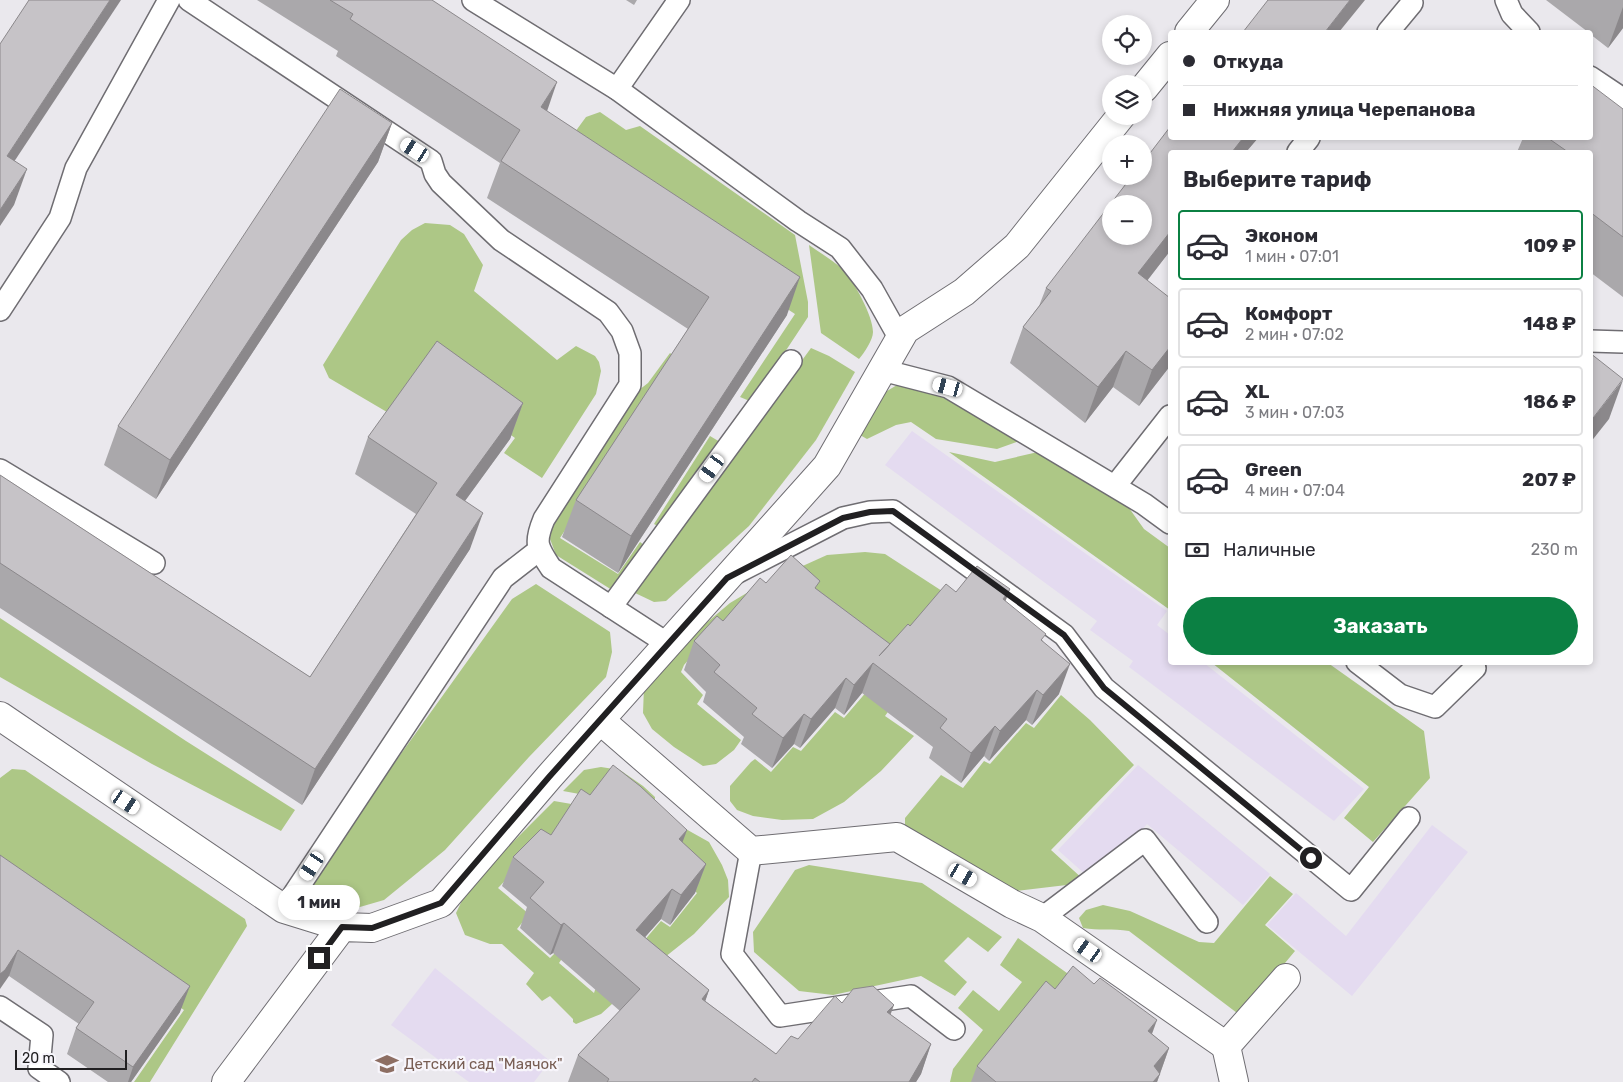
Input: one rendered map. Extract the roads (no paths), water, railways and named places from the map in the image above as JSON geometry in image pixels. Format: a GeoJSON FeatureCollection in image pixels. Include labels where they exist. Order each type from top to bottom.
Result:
{"type":"FeatureCollection","features":[{"type":"Feature","properties":{"kind":"street"},"geometry":{"type":"LineString","coordinates":[[1191,30],[1215,0]]}},
{"type":"Feature","properties":{"kind":"street"},"geometry":{"type":"LineString","coordinates":[[1152,78],[1168,58]]}},
{"type":"Feature","properties":{"kind":"street"},"geometry":{"type":"LineString","coordinates":[[0,716],[284,909],[342,927],[372,928],[441,903],[600,720],[827,466],[905,330],[964,292],[1017,246],[1114,125]]}},
{"type":"Feature","properties":{"kind":"street"},"geometry":{"type":"LineString","coordinates":[[600,720],[751,851],[897,837],[1012,904],[1042,918],[1226,1046],[1234,1082]]}},
{"type":"Feature","properties":{"kind":"street"},"geometry":{"type":"LineString","coordinates":[[226,1082],[342,927]]}},
{"type":"Feature","properties":{"kind":"street"},"geometry":{"type":"LineString","coordinates":[[1226,1046],[1286,978]]}},
{"type":"Feature","properties":{"kind":"lane"},"geometry":{"type":"LineString","coordinates":[[0,310],[60,218],[76,168],[169,0]]}},
{"type":"Feature","properties":{"kind":"lane"},"geometry":{"type":"LineString","coordinates":[[189,0],[431,161],[441,183],[501,240],[608,312],[622,331],[630,353],[630,385],[544,519],[538,535],[539,550],[551,568],[668,644]]}},
{"type":"Feature","properties":{"kind":"lane"},"geometry":{"type":"LineString","coordinates":[[472,0],[617,88],[798,221],[840,248],[872,289],[900,339]]}},
{"type":"Feature","properties":{"kind":"lane"},"geometry":{"type":"LineString","coordinates":[[617,88],[679,0]]}},
{"type":"Feature","properties":{"kind":"lane"},"geometry":{"type":"LineString","coordinates":[[1506,0],[1512,14],[1527,30]]}},
{"type":"Feature","properties":{"kind":"lane"},"geometry":{"type":"LineString","coordinates":[[1390,30],[1412,3]]}},
{"type":"Feature","properties":{"kind":"lane"},"geometry":{"type":"LineString","coordinates":[[1593,79],[1623,99]]}},
{"type":"Feature","properties":{"kind":"lane"},"geometry":{"type":"LineString","coordinates":[[1300,150],[1307,140]]}},
{"type":"Feature","properties":{"kind":"lane"},"geometry":{"type":"LineString","coordinates":[[1593,342],[1623,342]]}},
{"type":"Feature","properties":{"kind":"lane"},"geometry":{"type":"LineString","coordinates":[[611,607],[790,361]]}},
{"type":"Feature","properties":{"kind":"lane"},"geometry":{"type":"LineString","coordinates":[[882,370],[948,387],[1115,486],[1168,522]]}},
{"type":"Feature","properties":{"kind":"lane"},"geometry":{"type":"LineString","coordinates":[[1115,486],[1168,419]]}},
{"type":"Feature","properties":{"kind":"lane"},"geometry":{"type":"LineString","coordinates":[[0,470],[154,562]]}},
{"type":"Feature","properties":{"kind":"lane"},"geometry":{"type":"LineString","coordinates":[[727,578],[843,518],[870,512],[893,511],[1064,635],[1104,688],[1351,890],[1408,818]]}},
{"type":"Feature","properties":{"kind":"lane"},"geometry":{"type":"LineString","coordinates":[[284,909],[503,578],[539,550]]}},
{"type":"Feature","properties":{"kind":"lane"},"geometry":{"type":"LineString","coordinates":[[1361,665],[1400,695],[1435,707],[1475,668]]}},
{"type":"Feature","properties":{"kind":"lane"},"geometry":{"type":"LineString","coordinates":[[1042,918],[1145,840],[1207,922]]}},
{"type":"Feature","properties":{"kind":"lane"},"geometry":{"type":"LineString","coordinates":[[751,851],[732,954],[780,1016],[911,996],[954,1029]]}},
{"type":"Feature","properties":{"kind":"lane"},"geometry":{"type":"LineString","coordinates":[[0,1007],[42,1035],[40,1068],[59,1082]]}},
{"type":"Feature","properties":{"kind":"place","name":"Детский сад \"Маячок\""},"geometry":{"type":"Point","coordinates":[387,1064]}}]}
